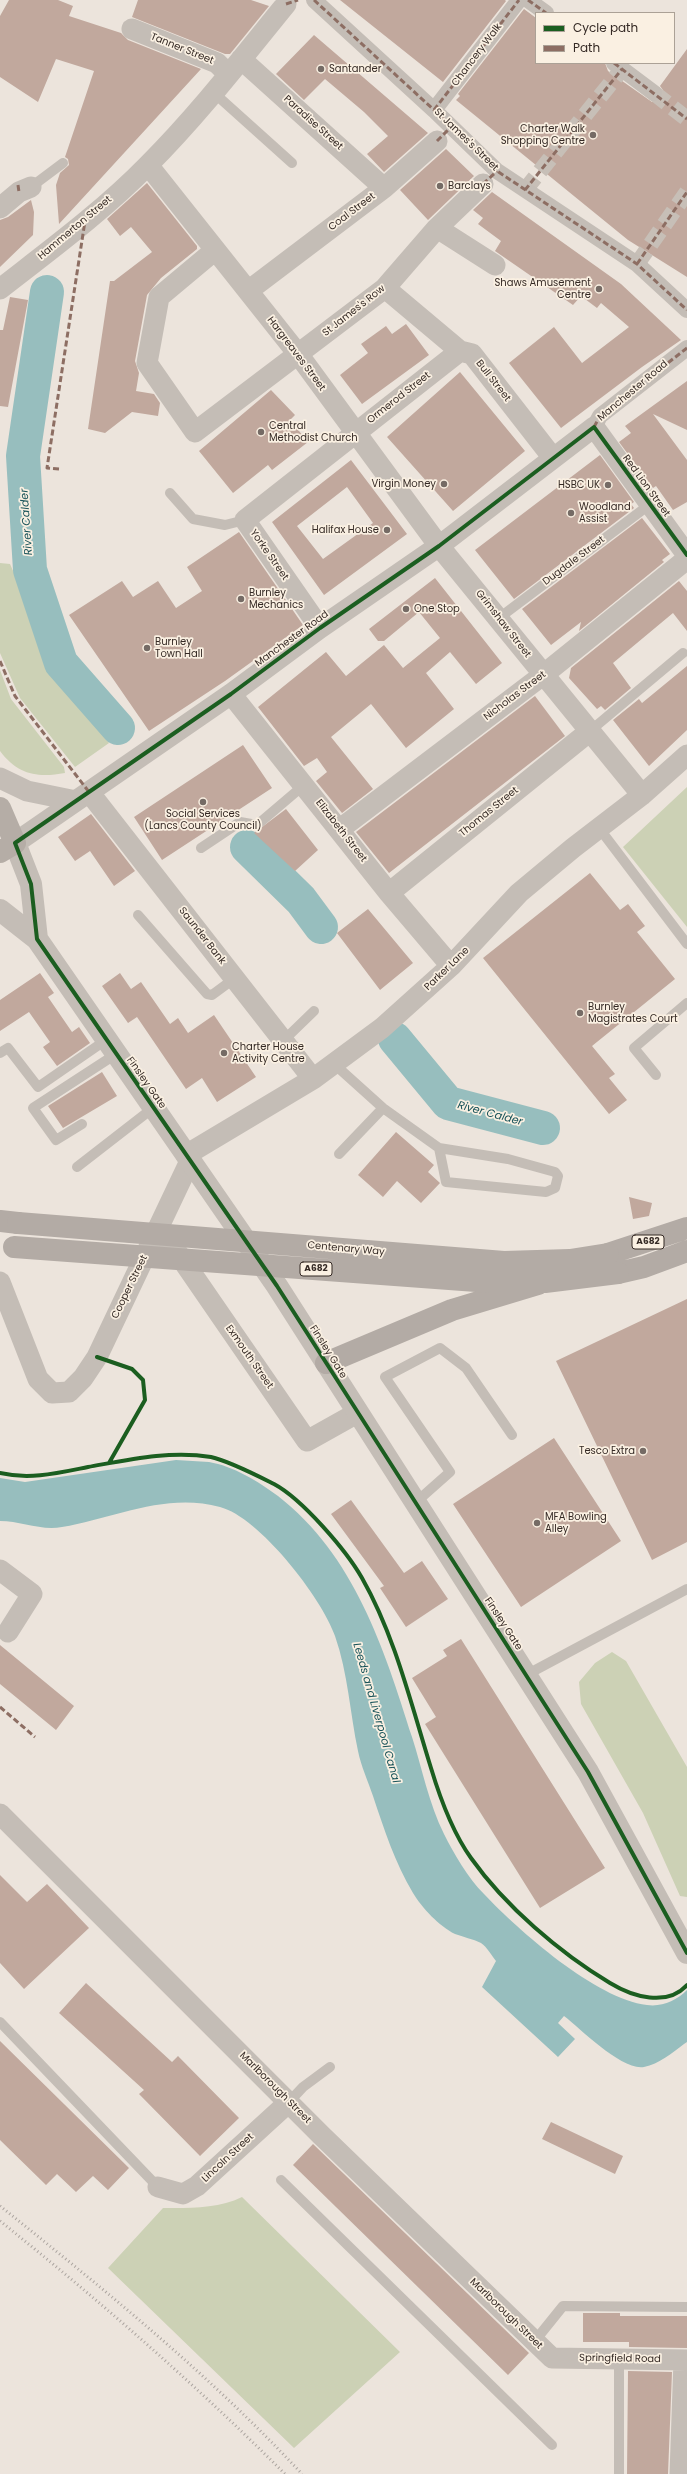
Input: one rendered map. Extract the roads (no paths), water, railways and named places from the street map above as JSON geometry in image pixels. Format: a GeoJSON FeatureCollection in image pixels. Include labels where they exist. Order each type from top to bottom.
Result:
{"type":"FeatureCollection","features":[{"type":"Feature","properties":{"kind":"main road"},"geometry":{"type":"LineString","coordinates":[[0,808],[8,848]]}},
{"type":"Feature","properties":{"kind":"main road","name":"Centenary Way"},"geometry":{"type":"LineString","coordinates":[[0,1221],[504,1262],[570,1260],[608,1254],[687,1228]]}},
{"type":"Feature","properties":{"kind":"main road","name":"A682"},"geometry":{"type":"LineString","coordinates":[[0,1246],[490,1282],[545,1282],[618,1273],[644,1268],[687,1251]]}},
{"type":"Feature","properties":{"kind":"main road","name":"A682"},"geometry":{"type":"LineString","coordinates":[[326,1363],[452,1310],[545,1282]]}},
{"type":"Feature","properties":{"kind":"street","name":"St James's Street"},"geometry":{"type":"LineString","coordinates":[[314,0],[434,110],[444,134],[490,178],[637,264],[687,310]]}},
{"type":"Feature","properties":{"kind":"street","name":"Chancery Walk"},"geometry":{"type":"LineString","coordinates":[[434,110],[519,0]]}},
{"type":"Feature","properties":{"kind":"street"},"geometry":{"type":"LineString","coordinates":[[528,0],[545,12]]}},
{"type":"Feature","properties":{"kind":"street","name":"Hammerton Street"},"geometry":{"type":"LineString","coordinates":[[0,289],[68,236],[148,165],[213,92],[290,1]]}},
{"type":"Feature","properties":{"kind":"street","name":"Tanner Street"},"geometry":{"type":"LineString","coordinates":[[132,28],[217,63],[235,66]]}},
{"type":"Feature","properties":{"kind":"street"},"geometry":{"type":"LineString","coordinates":[[615,64],[654,93]]}},
{"type":"Feature","properties":{"kind":"street","name":"Paradise Street"},"geometry":{"type":"LineString","coordinates":[[235,66],[384,188]]}},
{"type":"Feature","properties":{"kind":"street","name":"Coal Street"},"geometry":{"type":"LineString","coordinates":[[248,291],[384,188],[444,134]]}},
{"type":"Feature","properties":{"kind":"street","name":"Hargreaves Street"},"geometry":{"type":"LineString","coordinates":[[148,165],[298,354],[440,546]]}},
{"type":"Feature","properties":{"kind":"street","name":"St James's Row"},"geometry":{"type":"LineString","coordinates":[[214,250],[159,297],[147,363],[195,432],[385,288],[437,228],[490,178]]}},
{"type":"Feature","properties":{"kind":"street"},"geometry":{"type":"LineString","coordinates":[[0,208],[19,192],[31,187]]}},
{"type":"Feature","properties":{"kind":"street"},"geometry":{"type":"LineString","coordinates":[[437,228],[495,265]]}},
{"type":"Feature","properties":{"kind":"street","name":"Bull Street"},"geometry":{"type":"LineString","coordinates":[[385,288],[460,351],[472,354],[553,458]]}},
{"type":"Feature","properties":{"kind":"street","name":"Manchester Road"},"geometry":{"type":"LineString","coordinates":[[8,848],[231,694],[320,628],[440,546],[594,426],[600,416],[687,348]]}},
{"type":"Feature","properties":{"kind":"street","name":"Ormerod Street"},"geometry":{"type":"LineString","coordinates":[[245,520],[460,351]]}},
{"type":"Feature","properties":{"kind":"street","name":"Red Lion Street"},"geometry":{"type":"LineString","coordinates":[[594,426],[649,505],[687,555]]}},
{"type":"Feature","properties":{"kind":"street","name":"Yorke Street"},"geometry":{"type":"LineString","coordinates":[[245,520],[320,628]]}},
{"type":"Feature","properties":{"kind":"street","name":"Grimshaw Street"},"geometry":{"type":"LineString","coordinates":[[440,546],[499,618],[542,675],[642,795]]}},
{"type":"Feature","properties":{"kind":"street","name":"Nicholas Street"},"geometry":{"type":"LineString","coordinates":[[340,829],[542,675],[687,559]]}},
{"type":"Feature","properties":{"kind":"street","name":"Elizabeth Street"},"geometry":{"type":"LineString","coordinates":[[231,694],[340,829],[389,893],[451,966]]}},
{"type":"Feature","properties":{"kind":"street","name":"Thomas Street"},"geometry":{"type":"LineString","coordinates":[[389,893],[590,731]]}},
{"type":"Feature","properties":{"kind":"street","name":"Parker Lane"},"geometry":{"type":"LineString","coordinates":[[188,1158],[313,1079],[382,1028],[451,966],[519,893],[642,795],[687,755]]}},
{"type":"Feature","properties":{"kind":"street"},"geometry":{"type":"LineString","coordinates":[[0,778],[28,791],[83,797]]}},
{"type":"Feature","properties":{"kind":"street","name":"Saunder Bank"},"geometry":{"type":"LineString","coordinates":[[83,797],[234,978],[313,1079]]}},
{"type":"Feature","properties":{"kind":"street","name":"Finsley Gate"},"geometry":{"type":"LineString","coordinates":[[8,848],[31,884],[37,939],[277,1286],[588,1772],[687,1953]]}},
{"type":"Feature","properties":{"kind":"street"},"geometry":{"type":"LineString","coordinates":[[0,910],[37,939]]}},
{"type":"Feature","properties":{"kind":"street","name":"Cooper Street"},"geometry":{"type":"LineString","coordinates":[[0,1282],[38,1379],[52,1393],[69,1392],[83,1378],[97,1357],[159,1226],[188,1158]]}},
{"type":"Feature","properties":{"kind":"street","name":"Exmouth Street"},"geometry":{"type":"LineString","coordinates":[[159,1226],[307,1441],[357,1413]]}},
{"type":"Feature","properties":{"kind":"street"},"geometry":{"type":"LineString","coordinates":[[0,1570],[32,1594],[8,1632]]}},
{"type":"Feature","properties":{"kind":"street","name":"Marlborough Street"},"geometry":{"type":"LineString","coordinates":[[0,1814],[289,2102],[552,2358]]}},
{"type":"Feature","properties":{"kind":"street","name":"Lincoln Street"},"geometry":{"type":"LineString","coordinates":[[158,2187],[182,2194],[197,2186],[289,2102]]}},
{"type":"Feature","properties":{"kind":"street","name":"Springfield Road"},"geometry":{"type":"LineString","coordinates":[[552,2358],[686,2360]]}},
{"type":"Feature","properties":{"kind":"street"},"geometry":{"type":"LineString","coordinates":[[680,2474],[686,2360]]}},
{"type":"Feature","properties":{"kind":"lane"},"geometry":{"type":"LineString","coordinates":[[213,92],[292,163]]}},
{"type":"Feature","properties":{"kind":"lane"},"geometry":{"type":"LineString","coordinates":[[31,187],[63,163]]}},
{"type":"Feature","properties":{"kind":"lane"},"geometry":{"type":"LineString","coordinates":[[170,493],[193,519],[225,525],[245,520]]}},
{"type":"Feature","properties":{"kind":"lane","name":"Dugdale Street"},"geometry":{"type":"LineString","coordinates":[[499,618],[649,505]]}},
{"type":"Feature","properties":{"kind":"lane"},"geometry":{"type":"LineString","coordinates":[[590,731],[683,653]]}},
{"type":"Feature","properties":{"kind":"lane"},"geometry":{"type":"LineString","coordinates":[[201,848],[240,822],[257,825],[304,785]]}},
{"type":"Feature","properties":{"kind":"lane"},"geometry":{"type":"LineString","coordinates":[[599,828],[687,944]]}},
{"type":"Feature","properties":{"kind":"lane"},"geometry":{"type":"LineString","coordinates":[[138,915],[207,994],[212,995],[234,978]]}},
{"type":"Feature","properties":{"kind":"lane"},"geometry":{"type":"LineString","coordinates":[[656,1075],[634,1048],[687,1003]]}},
{"type":"Feature","properties":{"kind":"lane"},"geometry":{"type":"LineString","coordinates":[[283,1041],[314,1011]]}},
{"type":"Feature","properties":{"kind":"lane"},"geometry":{"type":"LineString","coordinates":[[0,1053],[8,1048],[38,1087],[111,1047]]}},
{"type":"Feature","properties":{"kind":"lane"},"geometry":{"type":"LineString","coordinates":[[82,1124],[56,1140],[33,1108],[111,1047]]}},
{"type":"Feature","properties":{"kind":"lane"},"geometry":{"type":"LineString","coordinates":[[333,1063],[383,1108],[439,1148],[508,1159],[555,1172],[558,1176],[557,1182],[555,1188],[546,1192],[452,1184],[446,1182],[439,1148]]}},
{"type":"Feature","properties":{"kind":"lane"},"geometry":{"type":"LineString","coordinates":[[77,1167],[153,1108]]}},
{"type":"Feature","properties":{"kind":"lane"},"geometry":{"type":"LineString","coordinates":[[339,1154],[383,1108]]}},
{"type":"Feature","properties":{"kind":"lane"},"geometry":{"type":"LineString","coordinates":[[113,1243],[149,1247]]}},
{"type":"Feature","properties":{"kind":"lane"},"geometry":{"type":"LineString","coordinates":[[415,1503],[450,1472],[385,1376],[440,1348],[466,1368],[512,1435]]}},
{"type":"Feature","properties":{"kind":"lane"},"geometry":{"type":"LineString","coordinates":[[526,1675],[687,1589]]}},
{"type":"Feature","properties":{"kind":"lane"},"geometry":{"type":"LineString","coordinates":[[0,2022],[158,2187]]}},
{"type":"Feature","properties":{"kind":"lane"},"geometry":{"type":"LineString","coordinates":[[289,2102],[303,2087],[330,2067]]}},
{"type":"Feature","properties":{"kind":"lane"},"geometry":{"type":"LineString","coordinates":[[281,2180],[552,2445]]}},
{"type":"Feature","properties":{"kind":"lane"},"geometry":{"type":"LineString","coordinates":[[534,2342],[563,2306],[687,2307]]}},
{"type":"Feature","properties":{"kind":"lane"},"geometry":{"type":"LineString","coordinates":[[619,2359],[619,2474]]}},
{"type":"Feature","properties":{"kind":"water","name":"Leeds and Liverpool Canal"},"geometry":{"type":"Polygon","coordinates":[[[176,1460],[218,1464],[254,1480],[278,1496],[304,1520],[327,1546],[363,1605],[377,1637],[390,1670],[412,1737],[434,1811],[448,1842],[467,1873],[478,1888],[499,1909],[538,1944],[582,1977],[605,1990],[627,2000],[647,2005],[658,2005],[673,2000],[687,1990],[687,2042],[665,2058],[650,2066],[635,2066],[625,2063],[602,2048],[564,2016],[558,2023],[575,2039],[558,2057],[482,1987],[496,1961],[481,1943],[449,1931],[431,1916],[413,1893],[395,1858],[359,1757],[343,1664],[335,1636],[328,1620],[303,1581],[270,1542],[253,1526],[236,1514],[220,1507],[200,1503],[160,1504],[82,1523],[54,1528],[0,1521],[0,1478],[25,1482],[176,1460]]]}},
{"type":"Feature","properties":{"kind":"waterway","name":"River Calder"},"geometry":{"type":"LineString","coordinates":[[47,292],[23,456],[30,570],[61,663],[118,728]]}},
{"type":"Feature","properties":{"kind":"waterway","name":"River Calder"},"geometry":{"type":"LineString","coordinates":[[247,847],[301,900],[321,927]]}},
{"type":"Feature","properties":{"kind":"waterway","name":"River Calder"},"geometry":{"type":"LineString","coordinates":[[395,1039],[448,1103],[543,1128]]}},
{"type":"Feature","properties":{"kind":"tunnel"},"geometry":{"type":"LineString","coordinates":[[525,190],[622,69]]}},
{"type":"Feature","properties":{"kind":"tunnel"},"geometry":{"type":"LineString","coordinates":[[654,93],[687,119]]}},
{"type":"Feature","properties":{"kind":"tunnel"},"geometry":{"type":"LineString","coordinates":[[637,264],[687,192]]}},
{"type":"Feature","properties":{"kind":"railway"},"geometry":{"type":"LineString","coordinates":[[0,2206],[79,2269],[156,2334],[231,2402],[302,2474]]}},
{"type":"Feature","properties":{"kind":"railway"},"geometry":{"type":"LineString","coordinates":[[0,2221],[110,2312],[182,2375],[285,2474]]}},
{"type":"Feature","properties":{"kind":"place","name":"Santander"},"geometry":{"type":"Point","coordinates":[321,69]}},
{"type":"Feature","properties":{"kind":"place","name":"Charter Walk Shopping Centre"},"geometry":{"type":"Point","coordinates":[593,135]}},
{"type":"Feature","properties":{"kind":"place","name":"Barclays"},"geometry":{"type":"Point","coordinates":[440,186]}},
{"type":"Feature","properties":{"kind":"place","name":"Shaws Amusement Centre"},"geometry":{"type":"Point","coordinates":[599,289]}},
{"type":"Feature","properties":{"kind":"place","name":"Central Methodist Church"},"geometry":{"type":"Point","coordinates":[261,432]}},
{"type":"Feature","properties":{"kind":"place","name":"Virgin Money"},"geometry":{"type":"Point","coordinates":[444,484]}},
{"type":"Feature","properties":{"kind":"place","name":"HSBC UK"},"geometry":{"type":"Point","coordinates":[608,485]}},
{"type":"Feature","properties":{"kind":"place","name":"Woodland Assist"},"geometry":{"type":"Point","coordinates":[571,513]}},
{"type":"Feature","properties":{"kind":"place","name":"Halifax House"},"geometry":{"type":"Point","coordinates":[387,530]}},
{"type":"Feature","properties":{"kind":"place","name":"Burnley Mechanics"},"geometry":{"type":"Point","coordinates":[241,599]}},
{"type":"Feature","properties":{"kind":"place","name":"One Stop"},"geometry":{"type":"Point","coordinates":[406,609]}},
{"type":"Feature","properties":{"kind":"place","name":"Burnley Town Hall"},"geometry":{"type":"Point","coordinates":[147,648]}},
{"type":"Feature","properties":{"kind":"place","name":"Social Services (Lancs County Council)"},"geometry":{"type":"Point","coordinates":[203,802]}},
{"type":"Feature","properties":{"kind":"place","name":"Burnley Magistrates Court"},"geometry":{"type":"Point","coordinates":[580,1013]}},
{"type":"Feature","properties":{"kind":"place","name":"Charter House Activity Centre"},"geometry":{"type":"Point","coordinates":[224,1053]}},
{"type":"Feature","properties":{"kind":"place","name":"Tesco Extra"},"geometry":{"type":"Point","coordinates":[643,1451]}},
{"type":"Feature","properties":{"kind":"place","name":"MFA Bowling Alley"},"geometry":{"type":"Point","coordinates":[537,1523]}}]}
